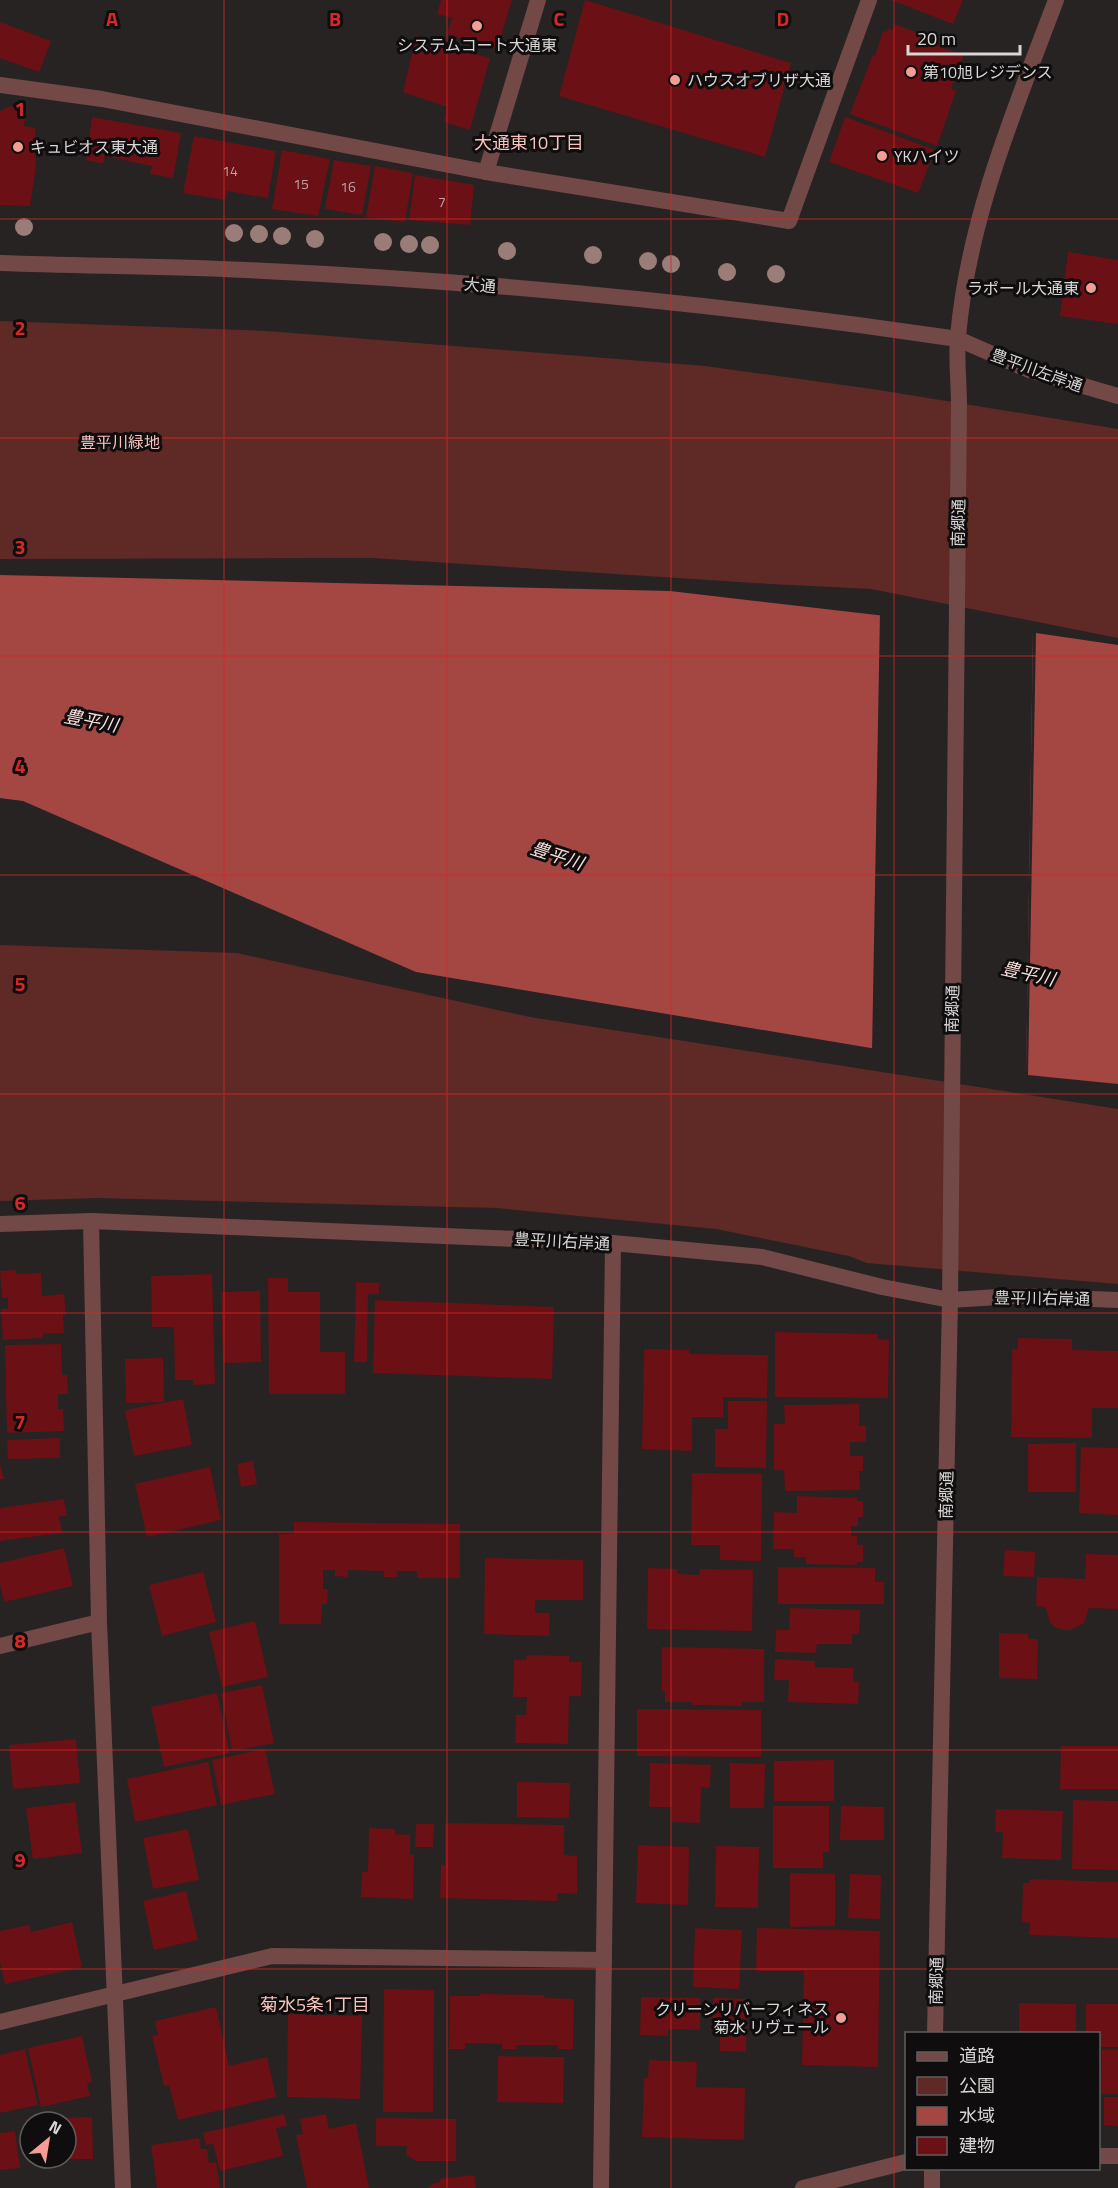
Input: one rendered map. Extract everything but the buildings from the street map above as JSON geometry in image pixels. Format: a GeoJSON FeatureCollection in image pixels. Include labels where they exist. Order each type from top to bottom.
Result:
{"type":"FeatureCollection","features":[{"type":"Feature","properties":{"kind":"street"},"geometry":{"type":"LineString","coordinates":[[486,172],[538,0]]}},
{"type":"Feature","properties":{"kind":"street"},"geometry":{"type":"LineString","coordinates":[[0,85],[102,99],[486,172],[789,221],[868,0]]}},
{"type":"Feature","properties":{"kind":"street","name":"南郷通"},"geometry":{"type":"LineString","coordinates":[[934,2032],[950,1300],[958,339],[965,282],[980,216],[1001,149],[1056,0]]}},
{"type":"Feature","properties":{"kind":"street","name":"大通"},"geometry":{"type":"LineString","coordinates":[[0,263],[245,270],[465,283],[717,307],[958,339]]}},
{"type":"Feature","properties":{"kind":"street","name":"豊平川左岸通"},"geometry":{"type":"LineString","coordinates":[[958,339],[1029,370],[1118,396]]}},
{"type":"Feature","properties":{"kind":"street"},"geometry":{"type":"LineString","coordinates":[[91,1221],[99,1622],[123,2188]]}},
{"type":"Feature","properties":{"kind":"street","name":"豊平川右岸通"},"geometry":{"type":"LineString","coordinates":[[0,1224],[91,1221],[613,1243],[762,1257],[882,1287],[950,1300],[1014,1296],[1118,1300]]}},
{"type":"Feature","properties":{"kind":"street"},"geometry":{"type":"LineString","coordinates":[[601,2188],[613,1243]]}},
{"type":"Feature","properties":{"kind":"street"},"geometry":{"type":"LineString","coordinates":[[0,1646],[99,1622]]}},
{"type":"Feature","properties":{"kind":"street"},"geometry":{"type":"LineString","coordinates":[[0,2022],[272,1956],[604,1960]]}},
{"type":"Feature","properties":{"kind":"street"},"geometry":{"type":"LineString","coordinates":[[1100,2156],[1118,2156]]}},
{"type":"Feature","properties":{"kind":"street"},"geometry":{"type":"LineString","coordinates":[[803,2188],[905,2162]]}},
{"type":"Feature","properties":{"kind":"street"},"geometry":{"type":"LineString","coordinates":[[932,2170],[932,2188]]}},
{"type":"Feature","properties":{"kind":"green space","name":"豊平川緑地"},"geometry":{"type":"Polygon","coordinates":[[[0,321],[267,331],[705,366],[879,390],[1118,429],[1118,638],[871,589],[372,558],[0,559],[0,321]]]}},
{"type":"Feature","properties":{"kind":"green space"},"geometry":{"type":"Polygon","coordinates":[[[0,945],[237,953],[530,1017],[1118,1109],[1118,1284],[867,1263],[849,1256],[716,1229],[496,1208],[97,1198],[0,1201],[0,945]]]}},
{"type":"Feature","properties":{"kind":"water","name":"豊平川"},"geometry":{"type":"Polygon","coordinates":[[[0,575],[670,591],[1033,633],[1026,1074],[416,972],[23,801],[0,798],[0,575]]]}},
{"type":"Feature","properties":{"kind":"water"},"geometry":{"type":"Polygon","coordinates":[[[1036,633],[1118,645],[1118,1084],[1028,1075],[1036,633]]]}},
{"type":"Feature","properties":{"kind":"pier"},"geometry":{"type":"Polygon","coordinates":[[[880,612],[1033,630],[1026,1078],[872,1052],[880,612]]]}},
{"type":"Feature","properties":{"kind":"place","name":"システムコート大通東"},"geometry":{"type":"Point","coordinates":[477,26]}},
{"type":"Feature","properties":{"kind":"place","name":"第10旭レジデンス"},"geometry":{"type":"Point","coordinates":[911,72]}},
{"type":"Feature","properties":{"kind":"place","name":"ハウスオブリザ大通"},"geometry":{"type":"Point","coordinates":[675,80]}},
{"type":"Feature","properties":{"kind":"place","name":"キュビオス東大通"},"geometry":{"type":"Point","coordinates":[18,147]}},
{"type":"Feature","properties":{"kind":"place","name":"YKハイツ"},"geometry":{"type":"Point","coordinates":[882,156]}},
{"type":"Feature","properties":{"kind":"place","name":"ラポール大通東"},"geometry":{"type":"Point","coordinates":[1091,288]}},
{"type":"Feature","properties":{"kind":"place","name":"クリーンリバーフィネス 菊水 リヴェール"},"geometry":{"type":"Point","coordinates":[841,2018]}},
{"type":"Feature","properties":{"kind":"district","name":"大通東10丁目"},"geometry":{"type":"Point","coordinates":[529,143]}},
{"type":"Feature","properties":{"kind":"district","name":"菊水5条1丁目"},"geometry":{"type":"Point","coordinates":[315,2005]}}]}
